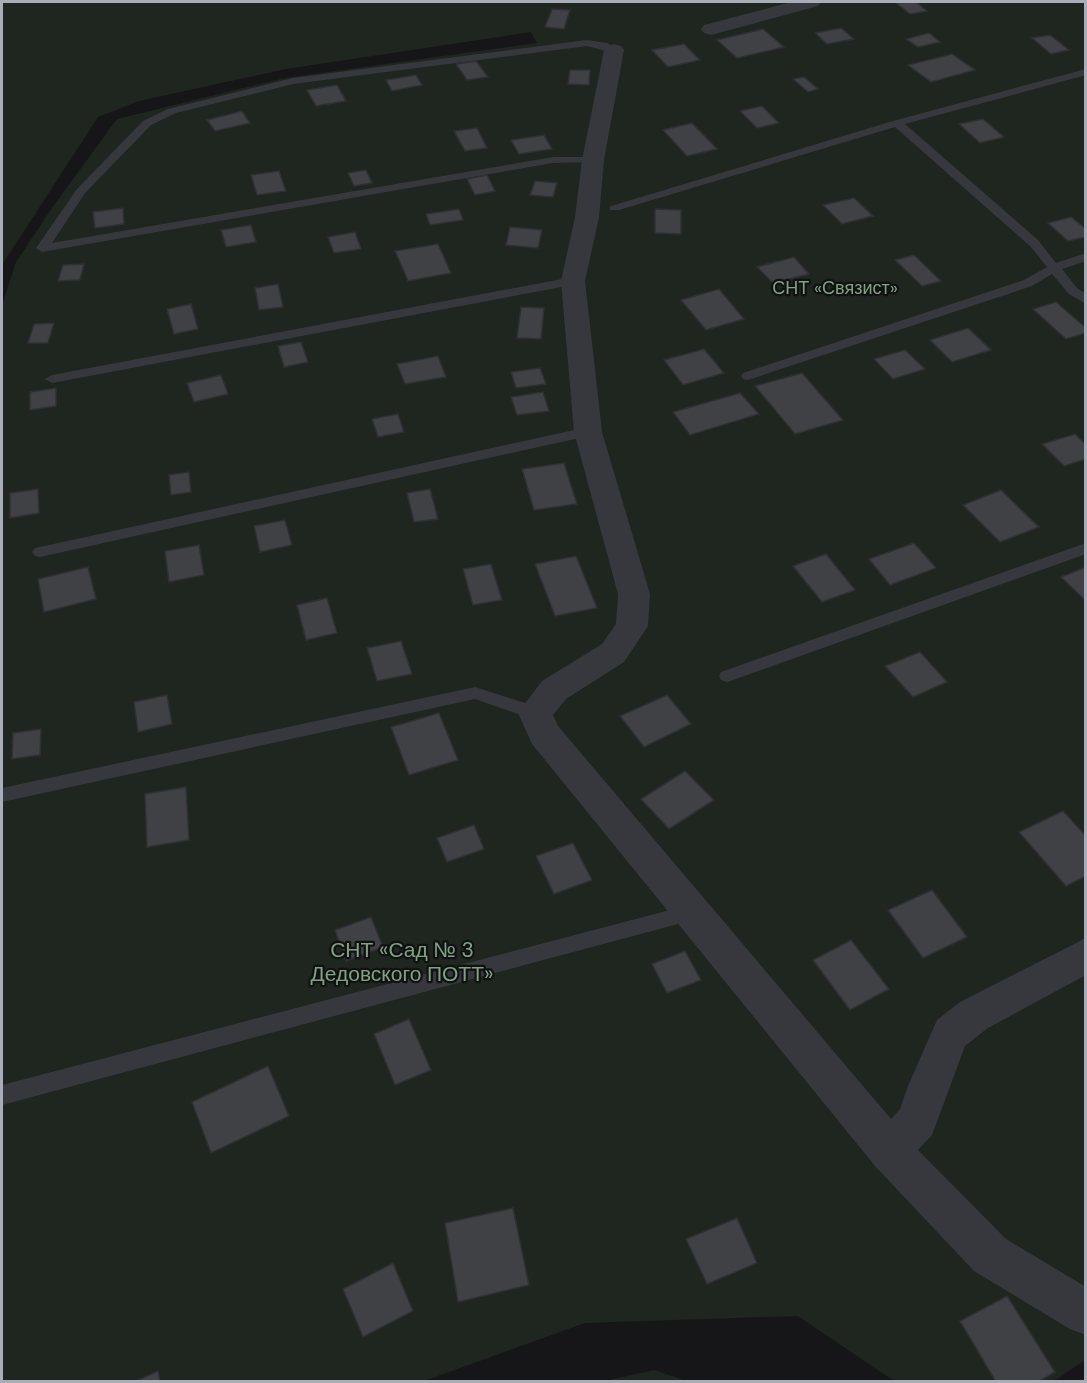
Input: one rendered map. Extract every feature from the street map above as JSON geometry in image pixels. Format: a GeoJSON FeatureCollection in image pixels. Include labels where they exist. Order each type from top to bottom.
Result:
{"type":"FeatureCollection","features":[{"type":"Feature","properties":{"kind":"street"},"geometry":{"type":"LineString","coordinates":[[711,29],[811,2]]}},
{"type":"Feature","properties":{"kind":"street"},"geometry":{"type":"LineString","coordinates":[[614,50],[593,160],[588,215],[573,281],[588,432],[634,594],[632,626],[613,653],[554,690],[535,713],[544,734],[890,1151],[990,1255],[1086,1313]]}},
{"type":"Feature","properties":{"kind":"street"},"geometry":{"type":"LineString","coordinates":[[890,1151],[917,1121],[928,1086],[951,1033],[974,1015],[1086,955]]}},
{"type":"Feature","properties":{"kind":"lane"},"geometry":{"type":"LineString","coordinates":[[593,160],[553,160],[42,248],[81,191],[147,123],[172,111],[293,81],[587,43],[603,45],[614,50]]}},
{"type":"Feature","properties":{"kind":"lane"},"geometry":{"type":"LineString","coordinates":[[615,208],[897,123],[1086,72]]}},
{"type":"Feature","properties":{"kind":"lane"},"geometry":{"type":"LineString","coordinates":[[897,123],[1034,243],[1073,291],[1086,300]]}},
{"type":"Feature","properties":{"kind":"lane"},"geometry":{"type":"LineString","coordinates":[[748,376],[1028,282],[1055,267],[1086,257]]}},
{"type":"Feature","properties":{"kind":"lane"},"geometry":{"type":"LineString","coordinates":[[52,378],[573,281]]}},
{"type":"Feature","properties":{"kind":"lane"},"geometry":{"type":"LineString","coordinates":[[40,552],[588,432]]}},
{"type":"Feature","properties":{"kind":"lane"},"geometry":{"type":"LineString","coordinates":[[727,676],[1086,548]]}},
{"type":"Feature","properties":{"kind":"lane"},"geometry":{"type":"LineString","coordinates":[[2,795],[475,693],[535,713]]}},
{"type":"Feature","properties":{"kind":"lane"},"geometry":{"type":"LineString","coordinates":[[2,1095],[694,912]]}},
{"type":"Feature","properties":{"kind":"green space","name":"СНТ «Сад № 3 Дедовского ПОТТ»"},"geometry":{"type":"Polygon","coordinates":[[[2,2],[1085,2],[1085,1360],[1054,1381],[894,1381],[798,1316],[585,1323],[424,1381],[2,1381],[2,305],[16,262],[54,205],[117,119],[285,78],[537,43],[531,32],[286,69],[139,101],[98,117],[2,265],[2,2]]]}},
{"type":"Feature","properties":{"kind":"green space"},"geometry":{"type":"Polygon","coordinates":[[[654,1370],[687,1381],[605,1381],[654,1370]]]}},
{"type":"Feature","properties":{"kind":"building"},"geometry":{"type":"Polygon","coordinates":[[[895,2],[916,2],[927,11],[910,14],[895,2]]]}},
{"type":"Feature","properties":{"kind":"building"},"geometry":{"type":"Polygon","coordinates":[[[552,9],[570,10],[564,29],[545,27],[552,9]]]}},
{"type":"Feature","properties":{"kind":"building"},"geometry":{"type":"Polygon","coordinates":[[[841,28],[854,39],[827,44],[815,33],[841,28]]]}},
{"type":"Feature","properties":{"kind":"building"},"geometry":{"type":"Polygon","coordinates":[[[763,29],[784,47],[737,58],[717,40],[763,29]]]}},
{"type":"Feature","properties":{"kind":"building"},"geometry":{"type":"Polygon","coordinates":[[[929,33],[940,42],[918,47],[906,39],[929,33]]]}},
{"type":"Feature","properties":{"kind":"building"},"geometry":{"type":"Polygon","coordinates":[[[1050,35],[1069,50],[1051,54],[1032,38],[1050,35]]]}},
{"type":"Feature","properties":{"kind":"building"},"geometry":{"type":"Polygon","coordinates":[[[684,44],[700,60],[668,67],[652,50],[684,44]]]}},
{"type":"Feature","properties":{"kind":"building"},"geometry":{"type":"Polygon","coordinates":[[[952,54],[975,70],[931,82],[908,65],[952,54]]]}},
{"type":"Feature","properties":{"kind":"building"},"geometry":{"type":"Polygon","coordinates":[[[476,61],[488,77],[467,80],[456,64],[476,61]]]}},
{"type":"Feature","properties":{"kind":"building"},"geometry":{"type":"Polygon","coordinates":[[[570,70],[590,70],[589,85],[568,84],[570,70]]]}},
{"type":"Feature","properties":{"kind":"building"},"geometry":{"type":"Polygon","coordinates":[[[416,75],[422,85],[392,91],[386,80],[416,75]]]}},
{"type":"Feature","properties":{"kind":"building"},"geometry":{"type":"Polygon","coordinates":[[[804,77],[818,89],[808,92],[793,79],[804,77]]]}},
{"type":"Feature","properties":{"kind":"building"},"geometry":{"type":"Polygon","coordinates":[[[337,85],[346,101],[316,106],[307,90],[337,85]]]}},
{"type":"Feature","properties":{"kind":"building"},"geometry":{"type":"Polygon","coordinates":[[[762,106],[779,123],[757,128],[740,111],[762,106]]]}},
{"type":"Feature","properties":{"kind":"building"},"geometry":{"type":"Polygon","coordinates":[[[242,111],[250,123],[215,131],[207,120],[242,111]]]}},
{"type":"Feature","properties":{"kind":"building"},"geometry":{"type":"Polygon","coordinates":[[[983,119],[1004,137],[980,143],[959,124],[983,119]]]}},
{"type":"Feature","properties":{"kind":"building"},"geometry":{"type":"Polygon","coordinates":[[[692,123],[717,149],[687,156],[663,130],[692,123]]]}},
{"type":"Feature","properties":{"kind":"building"},"geometry":{"type":"Polygon","coordinates":[[[477,128],[487,148],[465,151],[454,131],[477,128]]]}},
{"type":"Feature","properties":{"kind":"building"},"geometry":{"type":"Polygon","coordinates":[[[544,135],[552,149],[519,154],[511,140],[544,135]]]}},
{"type":"Feature","properties":{"kind":"building"},"geometry":{"type":"Polygon","coordinates":[[[366,170],[372,183],[354,186],[348,173],[366,170]]]}},
{"type":"Feature","properties":{"kind":"building"},"geometry":{"type":"Polygon","coordinates":[[[279,171],[286,191],[257,195],[251,175],[279,171]]]}},
{"type":"Feature","properties":{"kind":"building"},"geometry":{"type":"Polygon","coordinates":[[[487,175],[495,191],[475,195],[467,179],[487,175]]]}},
{"type":"Feature","properties":{"kind":"building"},"geometry":{"type":"Polygon","coordinates":[[[535,181],[557,183],[553,197],[530,195],[535,181]]]}},
{"type":"Feature","properties":{"kind":"building"},"geometry":{"type":"Polygon","coordinates":[[[854,198],[873,216],[842,224],[823,205],[854,198]]]}},
{"type":"Feature","properties":{"kind":"building"},"geometry":{"type":"Polygon","coordinates":[[[123,208],[124,224],[95,228],[93,212],[123,208]]]}},
{"type":"Feature","properties":{"kind":"building"},"geometry":{"type":"Polygon","coordinates":[[[459,209],[463,220],[430,225],[426,214],[459,209]]]}},
{"type":"Feature","properties":{"kind":"building"},"geometry":{"type":"Polygon","coordinates":[[[655,209],[681,210],[681,234],[655,233],[655,209]]]}},
{"type":"Feature","properties":{"kind":"building"},"geometry":{"type":"Polygon","coordinates":[[[1071,217],[1086,229],[1086,237],[1068,241],[1048,223],[1071,217]]]}},
{"type":"Feature","properties":{"kind":"building"},"geometry":{"type":"Polygon","coordinates":[[[251,225],[256,242],[226,247],[221,230],[251,225]]]}},
{"type":"Feature","properties":{"kind":"building"},"geometry":{"type":"Polygon","coordinates":[[[510,227],[542,230],[538,248],[506,245],[510,227]]]}},
{"type":"Feature","properties":{"kind":"building"},"geometry":{"type":"Polygon","coordinates":[[[355,232],[361,249],[334,253],[328,237],[355,232]]]}},
{"type":"Feature","properties":{"kind":"building"},"geometry":{"type":"Polygon","coordinates":[[[438,244],[451,273],[408,281],[395,251],[438,244]]]}},
{"type":"Feature","properties":{"kind":"building"},"geometry":{"type":"Polygon","coordinates":[[[914,255],[941,281],[922,286],[895,260],[914,255]]]}},
{"type":"Feature","properties":{"kind":"building"},"geometry":{"type":"Polygon","coordinates":[[[794,257],[809,274],[773,283],[757,267],[794,257]]]}},
{"type":"Feature","properties":{"kind":"building"},"geometry":{"type":"Polygon","coordinates":[[[84,264],[80,280],[58,281],[63,265],[84,264]]]}},
{"type":"Feature","properties":{"kind":"building"},"geometry":{"type":"Polygon","coordinates":[[[278,284],[283,307],[259,310],[255,288],[278,284]]]}},
{"type":"Feature","properties":{"kind":"building"},"geometry":{"type":"Polygon","coordinates":[[[719,289],[744,319],[706,330],[681,300],[719,289]]]}},
{"type":"Feature","properties":{"kind":"building"},"geometry":{"type":"Polygon","coordinates":[[[1056,302],[1086,328],[1086,333],[1066,339],[1033,309],[1056,302]]]}},
{"type":"Feature","properties":{"kind":"building"},"geometry":{"type":"Polygon","coordinates":[[[191,304],[198,329],[174,334],[167,309],[191,304]]]}},
{"type":"Feature","properties":{"kind":"building"},"geometry":{"type":"Polygon","coordinates":[[[521,307],[544,308],[541,339],[517,338],[521,307]]]}},
{"type":"Feature","properties":{"kind":"building"},"geometry":{"type":"Polygon","coordinates":[[[54,323],[48,343],[28,343],[34,324],[54,323]]]}},
{"type":"Feature","properties":{"kind":"building"},"geometry":{"type":"Polygon","coordinates":[[[968,328],[991,350],[952,362],[930,340],[968,328]]]}},
{"type":"Feature","properties":{"kind":"building"},"geometry":{"type":"Polygon","coordinates":[[[301,342],[308,362],[284,367],[278,346],[301,342]]]}},
{"type":"Feature","properties":{"kind":"building"},"geometry":{"type":"Polygon","coordinates":[[[704,349],[724,373],[683,385],[664,360],[704,349]]]}},
{"type":"Feature","properties":{"kind":"building"},"geometry":{"type":"Polygon","coordinates":[[[905,350],[925,369],[893,379],[874,359],[905,350]]]}},
{"type":"Feature","properties":{"kind":"building"},"geometry":{"type":"Polygon","coordinates":[[[438,356],[446,377],[405,384],[397,364],[438,356]]]}},
{"type":"Feature","properties":{"kind":"building"},"geometry":{"type":"Polygon","coordinates":[[[540,368],[546,384],[516,388],[511,372],[540,368]]]}},
{"type":"Feature","properties":{"kind":"building"},"geometry":{"type":"Polygon","coordinates":[[[802,373],[843,420],[795,434],[755,386],[802,373]]]}},
{"type":"Feature","properties":{"kind":"building"},"geometry":{"type":"Polygon","coordinates":[[[221,375],[228,394],[194,402],[187,383],[221,375]]]}},
{"type":"Feature","properties":{"kind":"building"},"geometry":{"type":"Polygon","coordinates":[[[56,388],[56,406],[30,410],[30,392],[56,388]]]}},
{"type":"Feature","properties":{"kind":"building"},"geometry":{"type":"Polygon","coordinates":[[[543,392],[549,411],[517,415],[511,397],[543,392]]]}},
{"type":"Feature","properties":{"kind":"building"},"geometry":{"type":"Polygon","coordinates":[[[740,393],[759,414],[690,435],[673,412],[740,393]]]}},
{"type":"Feature","properties":{"kind":"building"},"geometry":{"type":"Polygon","coordinates":[[[398,414],[404,432],[378,437],[372,419],[398,414]]]}},
{"type":"Feature","properties":{"kind":"building"},"geometry":{"type":"Polygon","coordinates":[[[1075,434],[1086,445],[1086,459],[1064,466],[1042,444],[1075,434]]]}},
{"type":"Feature","properties":{"kind":"building"},"geometry":{"type":"Polygon","coordinates":[[[564,463],[577,504],[534,510],[522,469],[564,463]]]}},
{"type":"Feature","properties":{"kind":"building"},"geometry":{"type":"Polygon","coordinates":[[[189,472],[191,492],[171,495],[169,475],[189,472]]]}},
{"type":"Feature","properties":{"kind":"building"},"geometry":{"type":"Polygon","coordinates":[[[38,489],[39,513],[10,518],[10,493],[38,489]]]}},
{"type":"Feature","properties":{"kind":"building"},"geometry":{"type":"Polygon","coordinates":[[[430,489],[438,519],[414,522],[407,493],[430,489]]]}},
{"type":"Feature","properties":{"kind":"building"},"geometry":{"type":"Polygon","coordinates":[[[1001,490],[1039,527],[1000,542],[963,505],[1001,490]]]}},
{"type":"Feature","properties":{"kind":"building"},"geometry":{"type":"Polygon","coordinates":[[[285,520],[292,545],[260,552],[254,526],[285,520]]]}},
{"type":"Feature","properties":{"kind":"building"},"geometry":{"type":"Polygon","coordinates":[[[914,543],[936,568],[890,585],[869,559],[914,543]]]}},
{"type":"Feature","properties":{"kind":"building"},"geometry":{"type":"Polygon","coordinates":[[[199,545],[204,575],[169,582],[165,551],[199,545]]]}},
{"type":"Feature","properties":{"kind":"building"},"geometry":{"type":"Polygon","coordinates":[[[826,554],[855,590],[822,602],[793,566],[826,554]]]}},
{"type":"Feature","properties":{"kind":"building"},"geometry":{"type":"Polygon","coordinates":[[[576,556],[597,608],[555,616],[535,564],[576,556]]]}},
{"type":"Feature","properties":{"kind":"building"},"geometry":{"type":"Polygon","coordinates":[[[491,564],[502,600],[473,605],[463,569],[491,564]]]}},
{"type":"Feature","properties":{"kind":"building"},"geometry":{"type":"Polygon","coordinates":[[[88,567],[96,599],[44,612],[38,579],[88,567]]]}},
{"type":"Feature","properties":{"kind":"building"},"geometry":{"type":"Polygon","coordinates":[[[1086,567],[1086,598],[1084,599],[1061,577],[1086,567]]]}},
{"type":"Feature","properties":{"kind":"building"},"geometry":{"type":"Polygon","coordinates":[[[327,598],[337,633],[306,640],[297,605],[327,598]]]}},
{"type":"Feature","properties":{"kind":"building"},"geometry":{"type":"Polygon","coordinates":[[[401,641],[412,674],[377,681],[367,648],[401,641]]]}},
{"type":"Feature","properties":{"kind":"building"},"geometry":{"type":"Polygon","coordinates":[[[920,652],[947,682],[913,697],[885,666],[920,652]]]}},
{"type":"Feature","properties":{"kind":"building"},"geometry":{"type":"Polygon","coordinates":[[[167,695],[172,724],[138,732],[134,702],[167,695]]]}},
{"type":"Feature","properties":{"kind":"building"},"geometry":{"type":"Polygon","coordinates":[[[667,695],[691,724],[644,747],[620,716],[667,695]]]}},
{"type":"Feature","properties":{"kind":"building"},"geometry":{"type":"Polygon","coordinates":[[[439,713],[458,760],[409,775],[391,727],[439,713]]]}},
{"type":"Feature","properties":{"kind":"building"},"geometry":{"type":"Polygon","coordinates":[[[41,729],[40,755],[12,759],[13,733],[41,729]]]}},
{"type":"Feature","properties":{"kind":"building"},"geometry":{"type":"Polygon","coordinates":[[[685,771],[714,800],[669,829],[641,799],[685,771]]]}},
{"type":"Feature","properties":{"kind":"building"},"geometry":{"type":"Polygon","coordinates":[[[186,787],[189,840],[147,847],[145,794],[186,787]]]}},
{"type":"Feature","properties":{"kind":"building"},"geometry":{"type":"Polygon","coordinates":[[[1063,811],[1086,836],[1086,876],[1066,886],[1019,832],[1063,811]]]}},
{"type":"Feature","properties":{"kind":"building"},"geometry":{"type":"Polygon","coordinates":[[[474,825],[484,849],[447,862],[437,838],[474,825]]]}},
{"type":"Feature","properties":{"kind":"building"},"geometry":{"type":"Polygon","coordinates":[[[573,843],[592,880],[554,894],[536,856],[573,843]]]}},
{"type":"Feature","properties":{"kind":"building"},"geometry":{"type":"Polygon","coordinates":[[[932,890],[967,937],[923,958],[888,910],[932,890]]]}},
{"type":"Feature","properties":{"kind":"building"},"geometry":{"type":"Polygon","coordinates":[[[371,917],[383,947],[346,961],[335,930],[371,917]]]}},
{"type":"Feature","properties":{"kind":"building"},"geometry":{"type":"Polygon","coordinates":[[[851,940],[889,989],[850,1010],[813,960],[851,940]]]}},
{"type":"Feature","properties":{"kind":"building"},"geometry":{"type":"Polygon","coordinates":[[[685,951],[701,980],[667,993],[652,964],[685,951]]]}},
{"type":"Feature","properties":{"kind":"building"},"geometry":{"type":"Polygon","coordinates":[[[409,1019],[431,1070],[395,1085],[374,1034],[409,1019]]]}},
{"type":"Feature","properties":{"kind":"building"},"geometry":{"type":"Polygon","coordinates":[[[268,1066],[289,1116],[211,1153],[192,1102],[268,1066]]]}},
{"type":"Feature","properties":{"kind":"building"},"geometry":{"type":"Polygon","coordinates":[[[513,1208],[529,1285],[458,1302],[445,1223],[513,1208]]]}},
{"type":"Feature","properties":{"kind":"building"},"geometry":{"type":"Polygon","coordinates":[[[737,1218],[757,1263],[707,1284],[686,1239],[737,1218]]]}},
{"type":"Feature","properties":{"kind":"building"},"geometry":{"type":"Polygon","coordinates":[[[393,1263],[413,1311],[363,1337],[343,1289],[393,1263]]]}},
{"type":"Feature","properties":{"kind":"building"},"geometry":{"type":"Polygon","coordinates":[[[1007,1296],[1055,1372],[1038,1382],[996,1382],[960,1321],[1007,1296]]]}},
{"type":"Feature","properties":{"kind":"building"},"geometry":{"type":"Polygon","coordinates":[[[158,1371],[160,1382],[134,1382],[158,1371]]]}},
{"type":"Feature","properties":{"kind":"park label","name":"СНТ «Связист»"},"geometry":{"type":"Point","coordinates":[835,288]}}]}
